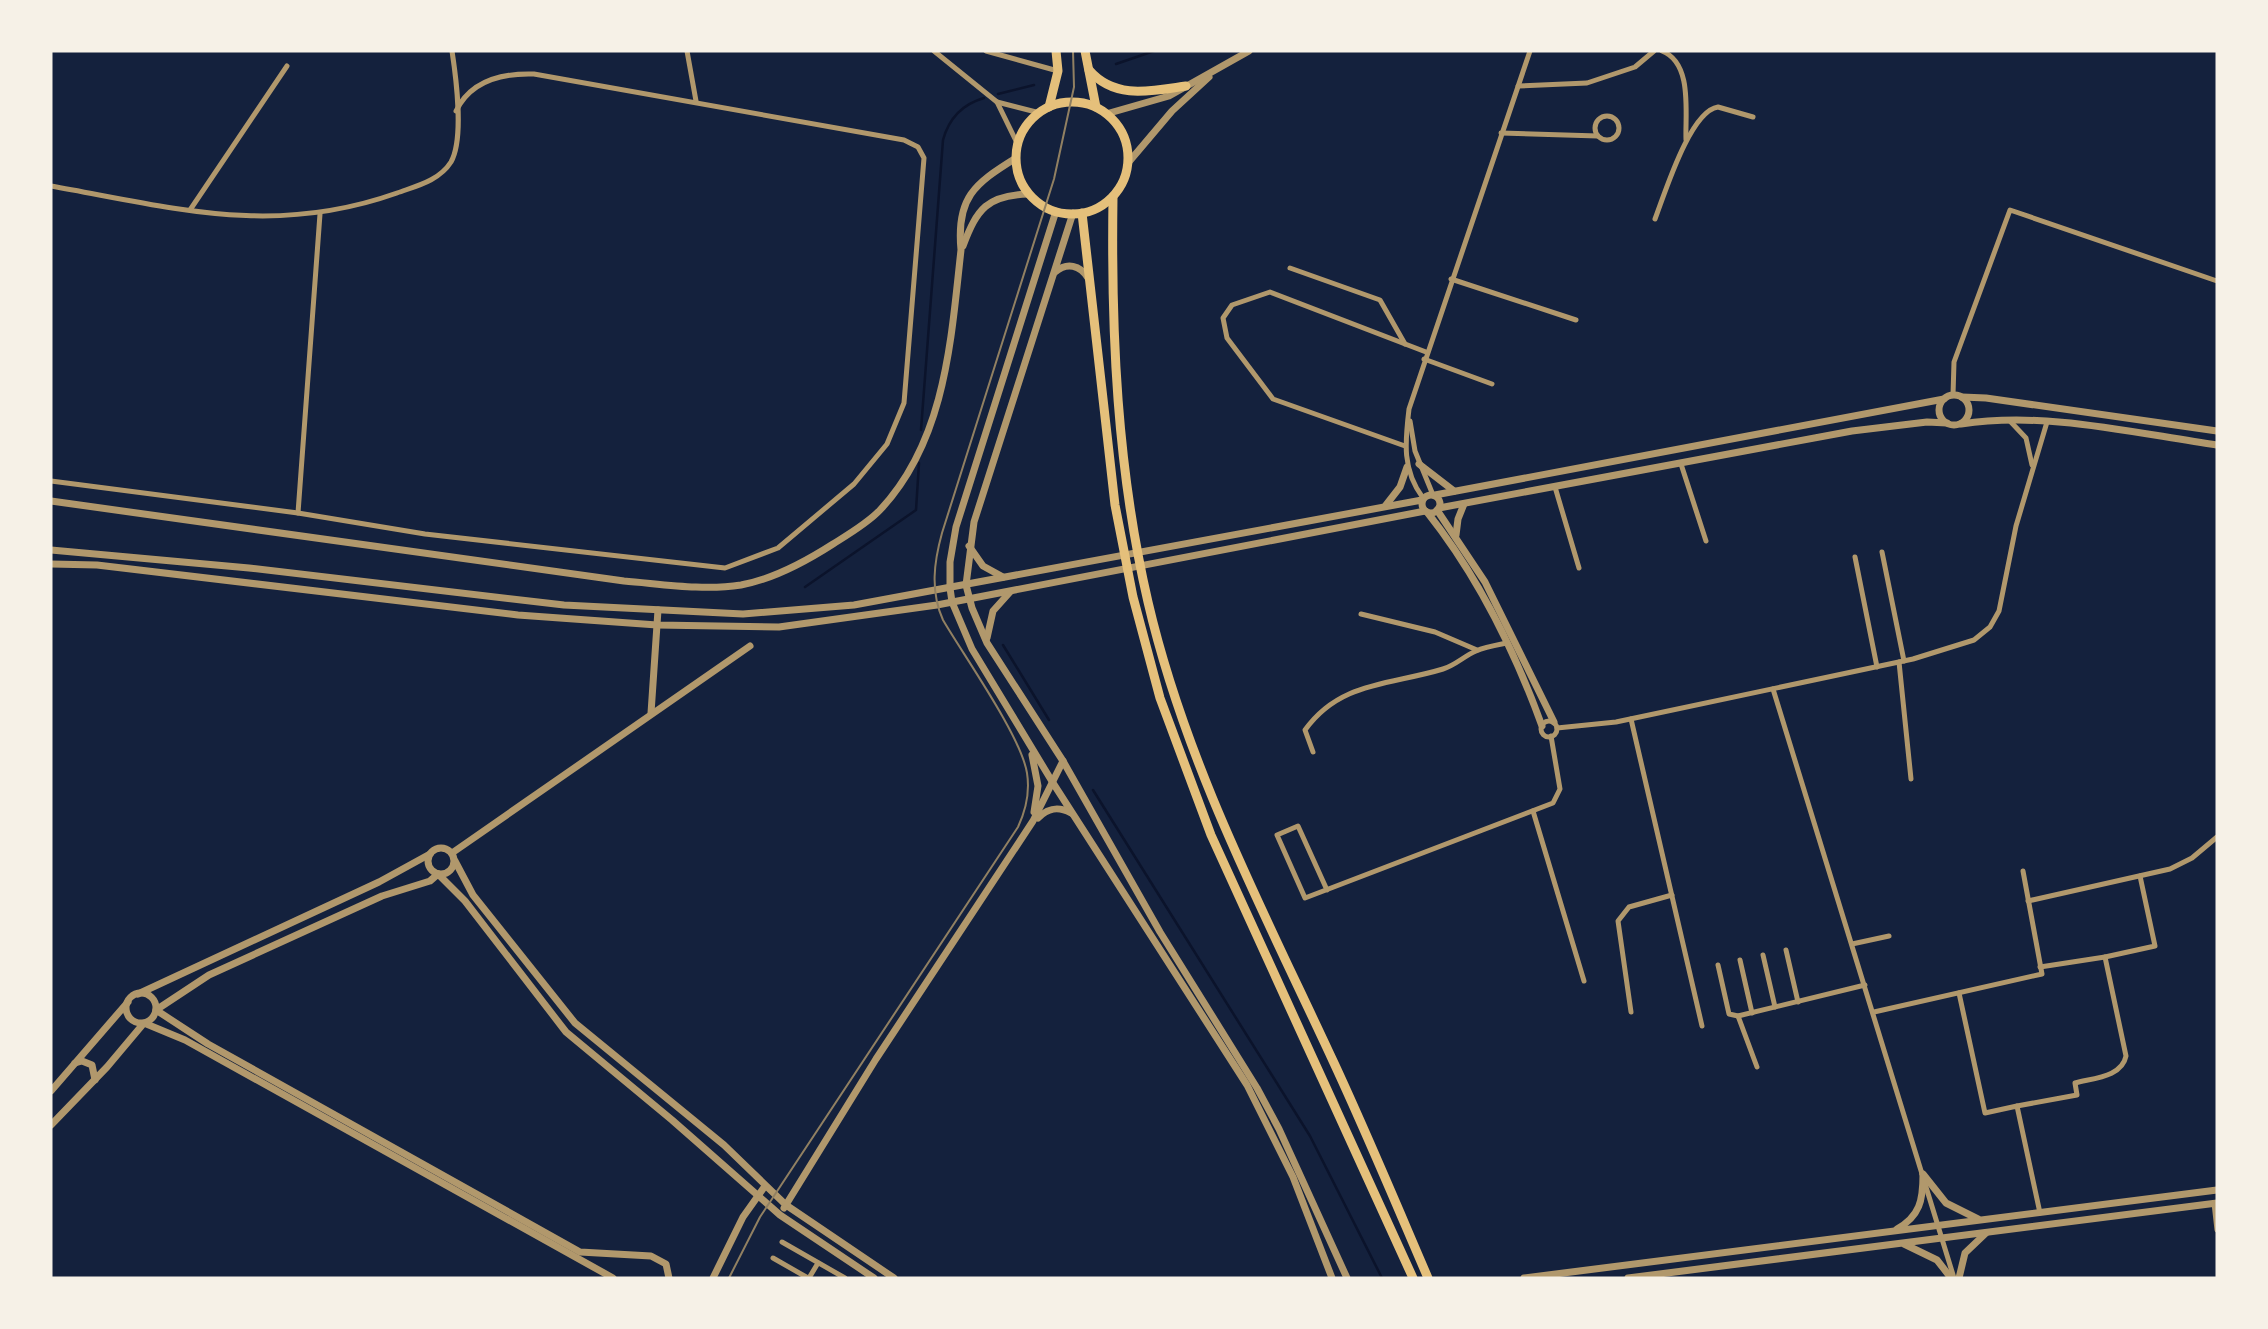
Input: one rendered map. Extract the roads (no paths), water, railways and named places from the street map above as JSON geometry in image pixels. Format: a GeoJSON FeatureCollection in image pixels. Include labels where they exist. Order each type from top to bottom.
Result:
{"type":"FeatureCollection","features":[{"type":"Feature","properties":{"kind":"main road"},"geometry":{"type":"LineString","coordinates":[[1049,107],[1058,71],[1056,51]]}},
{"type":"Feature","properties":{"kind":"main road"},"geometry":{"type":"LineString","coordinates":[[1084,51],[1096,107]]}},
{"type":"Feature","properties":{"kind":"main road"},"geometry":{"type":"LineString","coordinates":[[1089,70],[1105,84],[1120,90],[1146,92],[1186,86]]}},
{"type":"Feature","properties":{"kind":"main road"},"geometry":{"type":"LineString","coordinates":[[1062,103],[1081,103],[1096,107],[1123,132],[1128,163],[1123,183],[1113,197],[1098,208],[1077,213],[1045,207],[1029,194],[1019,177],[1016,158],[1018,145],[1029,122],[1049,107],[1062,103]]}},
{"type":"Feature","properties":{"kind":"main road"},"geometry":{"type":"LineString","coordinates":[[1113,197],[1114,351],[1122,454],[1147,600],[1165,666],[1215,807],[1345,1085],[1428,1278]]}},
{"type":"Feature","properties":{"kind":"main road"},"geometry":{"type":"LineString","coordinates":[[1077,213],[1087,244],[1088,278],[1120,534],[1138,618],[1160,698],[1212,835],[1413,1278]]}},
{"type":"Feature","properties":{"kind":"street"},"geometry":{"type":"LineString","coordinates":[[51,186],[190,210],[258,218],[320,214],[360,206],[430,181],[441,174],[455,152],[456,111],[452,51]]}},
{"type":"Feature","properties":{"kind":"street"},"geometry":{"type":"LineString","coordinates":[[687,51],[696,101]]}},
{"type":"Feature","properties":{"kind":"street"},"geometry":{"type":"LineString","coordinates":[[934,51],[997,102],[1040,113]]}},
{"type":"Feature","properties":{"kind":"street"},"geometry":{"type":"LineString","coordinates":[[986,51],[1058,71]]}},
{"type":"Feature","properties":{"kind":"street"},"geometry":{"type":"LineString","coordinates":[[1106,114],[1169,96],[1248,51]]}},
{"type":"Feature","properties":{"kind":"street"},"geometry":{"type":"LineString","coordinates":[[1530,51],[1425,355],[1409,409],[1405,446],[1407,467],[1423,499],[1426,512],[1470,572],[1507,643],[1544,734],[1551,736]]}},
{"type":"Feature","properties":{"kind":"street"},"geometry":{"type":"LineString","coordinates":[[1518,86],[1587,83],[1635,67],[1654,51]]}},
{"type":"Feature","properties":{"kind":"street"},"geometry":{"type":"LineString","coordinates":[[1662,51],[1673,56],[1682,70],[1686,142]]}},
{"type":"Feature","properties":{"kind":"street"},"geometry":{"type":"LineString","coordinates":[[190,210],[287,66]]}},
{"type":"Feature","properties":{"kind":"street"},"geometry":{"type":"LineString","coordinates":[[1128,163],[1172,111],[1223,66]]}},
{"type":"Feature","properties":{"kind":"street"},"geometry":{"type":"LineString","coordinates":[[51,481],[298,513],[425,534],[725,568],[778,548],[863,476],[887,444],[904,403],[923,154],[914,144],[696,101],[522,74],[502,76],[478,85],[464,98],[456,111]]}},
{"type":"Feature","properties":{"kind":"street"},"geometry":{"type":"LineString","coordinates":[[997,102],[1018,145]]}},
{"type":"Feature","properties":{"kind":"street"},"geometry":{"type":"LineString","coordinates":[[1655,219],[1686,142],[1703,113],[1710,108],[1722,107],[1753,117]]}},
{"type":"Feature","properties":{"kind":"street"},"geometry":{"type":"LineString","coordinates":[[1501,132],[1598,136],[1606,140],[1615,137],[1619,129],[1616,120],[1606,115],[1598,119],[1595,128],[1598,136]]}},
{"type":"Feature","properties":{"kind":"street"},"geometry":{"type":"LineString","coordinates":[[51,501],[624,581],[700,587],[741,585],[790,568],[851,532],[880,510],[907,472],[942,393],[961,250],[959,226],[965,199],[987,176],[1016,158]]}},
{"type":"Feature","properties":{"kind":"street"},"geometry":{"type":"LineString","coordinates":[[961,250],[972,221],[985,205],[1008,195],[1029,194]]}},
{"type":"Feature","properties":{"kind":"street"},"geometry":{"type":"LineString","coordinates":[[1952,396],[1954,362],[2010,210],[2217,281]]}},
{"type":"Feature","properties":{"kind":"street"},"geometry":{"type":"LineString","coordinates":[[1056,211],[956,527],[950,562],[952,601],[972,649],[1028,742],[1247,1085],[1293,1177],[1332,1278]]}},
{"type":"Feature","properties":{"kind":"street"},"geometry":{"type":"LineString","coordinates":[[1077,213],[1054,273],[969,546],[966,585],[969,598],[987,643],[1063,761],[1160,932],[1269,1108],[1347,1278]]}},
{"type":"Feature","properties":{"kind":"street"},"geometry":{"type":"LineString","coordinates":[[298,513],[320,214]]}},
{"type":"Feature","properties":{"kind":"street"},"geometry":{"type":"LineString","coordinates":[[1054,273],[1061,268],[1074,266],[1088,278]]}},
{"type":"Feature","properties":{"kind":"street"},"geometry":{"type":"LineString","coordinates":[[1290,268],[1380,300],[1405,344]]}},
{"type":"Feature","properties":{"kind":"street"},"geometry":{"type":"LineString","coordinates":[[1451,279],[1576,320]]}},
{"type":"Feature","properties":{"kind":"street"},"geometry":{"type":"LineString","coordinates":[[1405,446],[1273,399],[1227,338],[1223,318],[1232,305],[1270,292],[1405,344],[1492,384]]}},
{"type":"Feature","properties":{"kind":"street"},"geometry":{"type":"LineString","coordinates":[[51,550],[564,605],[743,614],[798,612],[1004,578],[1952,396],[1986,398],[2217,431]]}},
{"type":"Feature","properties":{"kind":"street"},"geometry":{"type":"LineString","coordinates":[[1961,424],[1968,417],[1969,408],[1962,397]]}},
{"type":"Feature","properties":{"kind":"street"},"geometry":{"type":"LineString","coordinates":[[1944,399],[1940,412],[1947,423]]}},
{"type":"Feature","properties":{"kind":"street"},"geometry":{"type":"LineString","coordinates":[[1327,890],[1298,826],[1277,835],[1305,898],[1327,890],[1553,803],[1560,789],[1551,736],[1555,725],[1495,601],[1438,509],[1440,502],[1419,464],[1409,409]]}},
{"type":"Feature","properties":{"kind":"street"},"geometry":{"type":"LineString","coordinates":[[2009,420],[2021,431],[2029,446],[2031,476]]}},
{"type":"Feature","properties":{"kind":"street"},"geometry":{"type":"LineString","coordinates":[[51,564],[76,564],[518,615],[657,625],[748,628],[798,626],[1012,591],[1852,431],[1927,422],[1961,424],[2009,420],[2046,422],[2217,445]]}},
{"type":"Feature","properties":{"kind":"street"},"geometry":{"type":"LineString","coordinates":[[1542,726],[1546,722],[1555,725],[1601,725],[1901,662],[1974,640],[1994,622],[2046,422]]}},
{"type":"Feature","properties":{"kind":"street"},"geometry":{"type":"LineString","coordinates":[[1419,464],[1454,492]]}},
{"type":"Feature","properties":{"kind":"street"},"geometry":{"type":"LineString","coordinates":[[1682,464],[1706,541]]}},
{"type":"Feature","properties":{"kind":"street"},"geometry":{"type":"LineString","coordinates":[[1385,505],[1400,487],[1407,467]]}},
{"type":"Feature","properties":{"kind":"street"},"geometry":{"type":"LineString","coordinates":[[1555,487],[1579,568]]}},
{"type":"Feature","properties":{"kind":"street"},"geometry":{"type":"LineString","coordinates":[[1456,536],[1458,519],[1464,504]]}},
{"type":"Feature","properties":{"kind":"street"},"geometry":{"type":"LineString","coordinates":[[969,546],[983,566],[1004,578]]}},
{"type":"Feature","properties":{"kind":"street"},"geometry":{"type":"LineString","coordinates":[[76,551],[76,564]]}},
{"type":"Feature","properties":{"kind":"street"},"geometry":{"type":"LineString","coordinates":[[1882,552],[1901,662],[1911,779]]}},
{"type":"Feature","properties":{"kind":"street"},"geometry":{"type":"LineString","coordinates":[[1855,557],[1877,667]]}},
{"type":"Feature","properties":{"kind":"street"},"geometry":{"type":"LineString","coordinates":[[987,643],[993,611],[1012,591]]}},
{"type":"Feature","properties":{"kind":"street"},"geometry":{"type":"LineString","coordinates":[[651,713],[658,610]]}},
{"type":"Feature","properties":{"kind":"street"},"geometry":{"type":"LineString","coordinates":[[1361,614],[1435,632],[1477,650]]}},
{"type":"Feature","properties":{"kind":"street"},"geometry":{"type":"LineString","coordinates":[[1313,752],[1305,730],[1335,699],[1363,686],[1441,670],[1477,650],[1507,643]]}},
{"type":"Feature","properties":{"kind":"street"},"geometry":{"type":"LineString","coordinates":[[51,1125],[144,1023],[152,1018],[156,1010],[197,981],[382,896],[430,881],[438,874],[450,872],[454,857],[651,713],[750,646]]}},
{"type":"Feature","properties":{"kind":"street"},"geometry":{"type":"LineString","coordinates":[[1773,689],[1955,1278]]}},
{"type":"Feature","properties":{"kind":"street"},"geometry":{"type":"LineString","coordinates":[[1631,719],[1702,1026]]}},
{"type":"Feature","properties":{"kind":"street"},"geometry":{"type":"LineString","coordinates":[[1024,835],[1036,809],[1038,786],[1028,742]]}},
{"type":"Feature","properties":{"kind":"street"},"geometry":{"type":"LineString","coordinates":[[780,1215],[883,1048],[1024,835],[1063,761]]}},
{"type":"Feature","properties":{"kind":"street"},"geometry":{"type":"LineString","coordinates":[[1024,835],[1044,812],[1063,809],[1073,814]]}},
{"type":"Feature","properties":{"kind":"street"},"geometry":{"type":"LineString","coordinates":[[1533,811],[1584,981]]}},
{"type":"Feature","properties":{"kind":"street"},"geometry":{"type":"LineString","coordinates":[[2028,901],[2140,876],[2186,862],[2217,837]]}},
{"type":"Feature","properties":{"kind":"street"},"geometry":{"type":"LineString","coordinates":[[51,1091],[128,1002],[138,994],[319,910],[441,848],[454,857],[473,895],[575,1023],[724,1145],[786,1205],[894,1278]]}},
{"type":"Feature","properties":{"kind":"street"},"geometry":{"type":"LineString","coordinates":[[430,854],[429,866],[465,901],[566,1032],[672,1119],[780,1215],[874,1278]]}},
{"type":"Feature","properties":{"kind":"street"},"geometry":{"type":"LineString","coordinates":[[1874,1012],[2042,974],[2023,871]]}},
{"type":"Feature","properties":{"kind":"street"},"geometry":{"type":"LineString","coordinates":[[2040,967],[2155,946],[2140,876]]}},
{"type":"Feature","properties":{"kind":"street"},"geometry":{"type":"LineString","coordinates":[[1631,1012],[1618,920],[1629,908],[1672,895]]}},
{"type":"Feature","properties":{"kind":"street"},"geometry":{"type":"LineString","coordinates":[[319,910],[323,919],[321,924]]}},
{"type":"Feature","properties":{"kind":"street"},"geometry":{"type":"LineString","coordinates":[[1853,944],[1889,936]]}},
{"type":"Feature","properties":{"kind":"street"},"geometry":{"type":"LineString","coordinates":[[1786,950],[1798,1002]]}},
{"type":"Feature","properties":{"kind":"street"},"geometry":{"type":"LineString","coordinates":[[1763,955],[1775,1007]]}},
{"type":"Feature","properties":{"kind":"street"},"geometry":{"type":"LineString","coordinates":[[1959,993],[1985,1113],[2077,1095],[2075,1083],[2119,1071],[2126,1056],[2105,957]]}},
{"type":"Feature","properties":{"kind":"street"},"geometry":{"type":"LineString","coordinates":[[1740,960],[1752,1013]]}},
{"type":"Feature","properties":{"kind":"street"},"geometry":{"type":"LineString","coordinates":[[1718,965],[1728,1014],[1738,1016],[1866,985]]}},
{"type":"Feature","properties":{"kind":"street"},"geometry":{"type":"LineString","coordinates":[[138,994],[151,998],[156,1010],[215,1049],[580,1252],[656,1256],[666,1264],[669,1278]]}},
{"type":"Feature","properties":{"kind":"street"},"geometry":{"type":"LineString","coordinates":[[128,1002],[127,1011],[131,1019],[185,1040],[613,1278]]}},
{"type":"Feature","properties":{"kind":"street"},"geometry":{"type":"LineString","coordinates":[[1738,1016],[1757,1067]]}},
{"type":"Feature","properties":{"kind":"street"},"geometry":{"type":"LineString","coordinates":[[75,1063],[86,1062],[92,1065],[94,1080]]}},
{"type":"Feature","properties":{"kind":"street"},"geometry":{"type":"LineString","coordinates":[[2017,1106],[2040,1213]]}},
{"type":"Feature","properties":{"kind":"street"},"geometry":{"type":"LineString","coordinates":[[1923,1174],[1946,1203],[1983,1220]]}},
{"type":"Feature","properties":{"kind":"street"},"geometry":{"type":"LineString","coordinates":[[1891,1232],[1905,1224],[1919,1210],[1923,1199],[1923,1174]]}},
{"type":"Feature","properties":{"kind":"street"},"geometry":{"type":"LineString","coordinates":[[713,1278],[732,1238],[765,1186]]}},
{"type":"Feature","properties":{"kind":"street"},"geometry":{"type":"LineString","coordinates":[[1524,1278],[2217,1190]]}},
{"type":"Feature","properties":{"kind":"street"},"geometry":{"type":"LineString","coordinates":[[1629,1278],[2216,1203],[2217,1230]]}},
{"type":"Feature","properties":{"kind":"street"},"geometry":{"type":"LineString","coordinates":[[1955,1278],[1965,1253],[1990,1231]]}},
{"type":"Feature","properties":{"kind":"street"},"geometry":{"type":"LineString","coordinates":[[782,1242],[845,1278]]}},
{"type":"Feature","properties":{"kind":"street"},"geometry":{"type":"LineString","coordinates":[[1900,1242],[1930,1255],[1955,1278]]}},
{"type":"Feature","properties":{"kind":"street"},"geometry":{"type":"LineString","coordinates":[[773,1258],[809,1278],[818,1263]]}},
{"type":"Feature","properties":{"kind":"waterway"},"geometry":{"type":"LineString","coordinates":[[1116,64],[1154,51]]}},
{"type":"Feature","properties":{"kind":"waterway"},"geometry":{"type":"LineString","coordinates":[[998,94],[1034,85]]}},
{"type":"Feature","properties":{"kind":"waterway"},"geometry":{"type":"LineString","coordinates":[[921,430],[943,140],[958,113],[984,98]]}},
{"type":"Feature","properties":{"kind":"waterway"},"geometry":{"type":"LineString","coordinates":[[805,587],[916,510],[919,463]]}},
{"type":"Feature","properties":{"kind":"waterway"},"geometry":{"type":"LineString","coordinates":[[1003,645],[1049,720]]}},
{"type":"Feature","properties":{"kind":"waterway"},"geometry":{"type":"LineString","coordinates":[[1093,790],[1310,1136],[1382,1278]]}},
{"type":"Feature","properties":{"kind":"tram line"},"geometry":{"type":"LineString","coordinates":[[729,1278],[760,1217],[1018,827],[1025,807],[1028,780],[1023,757],[991,696],[943,620],[936,598],[935,576],[942,533],[1054,179],[1074,87],[1073,51]]}}]}
